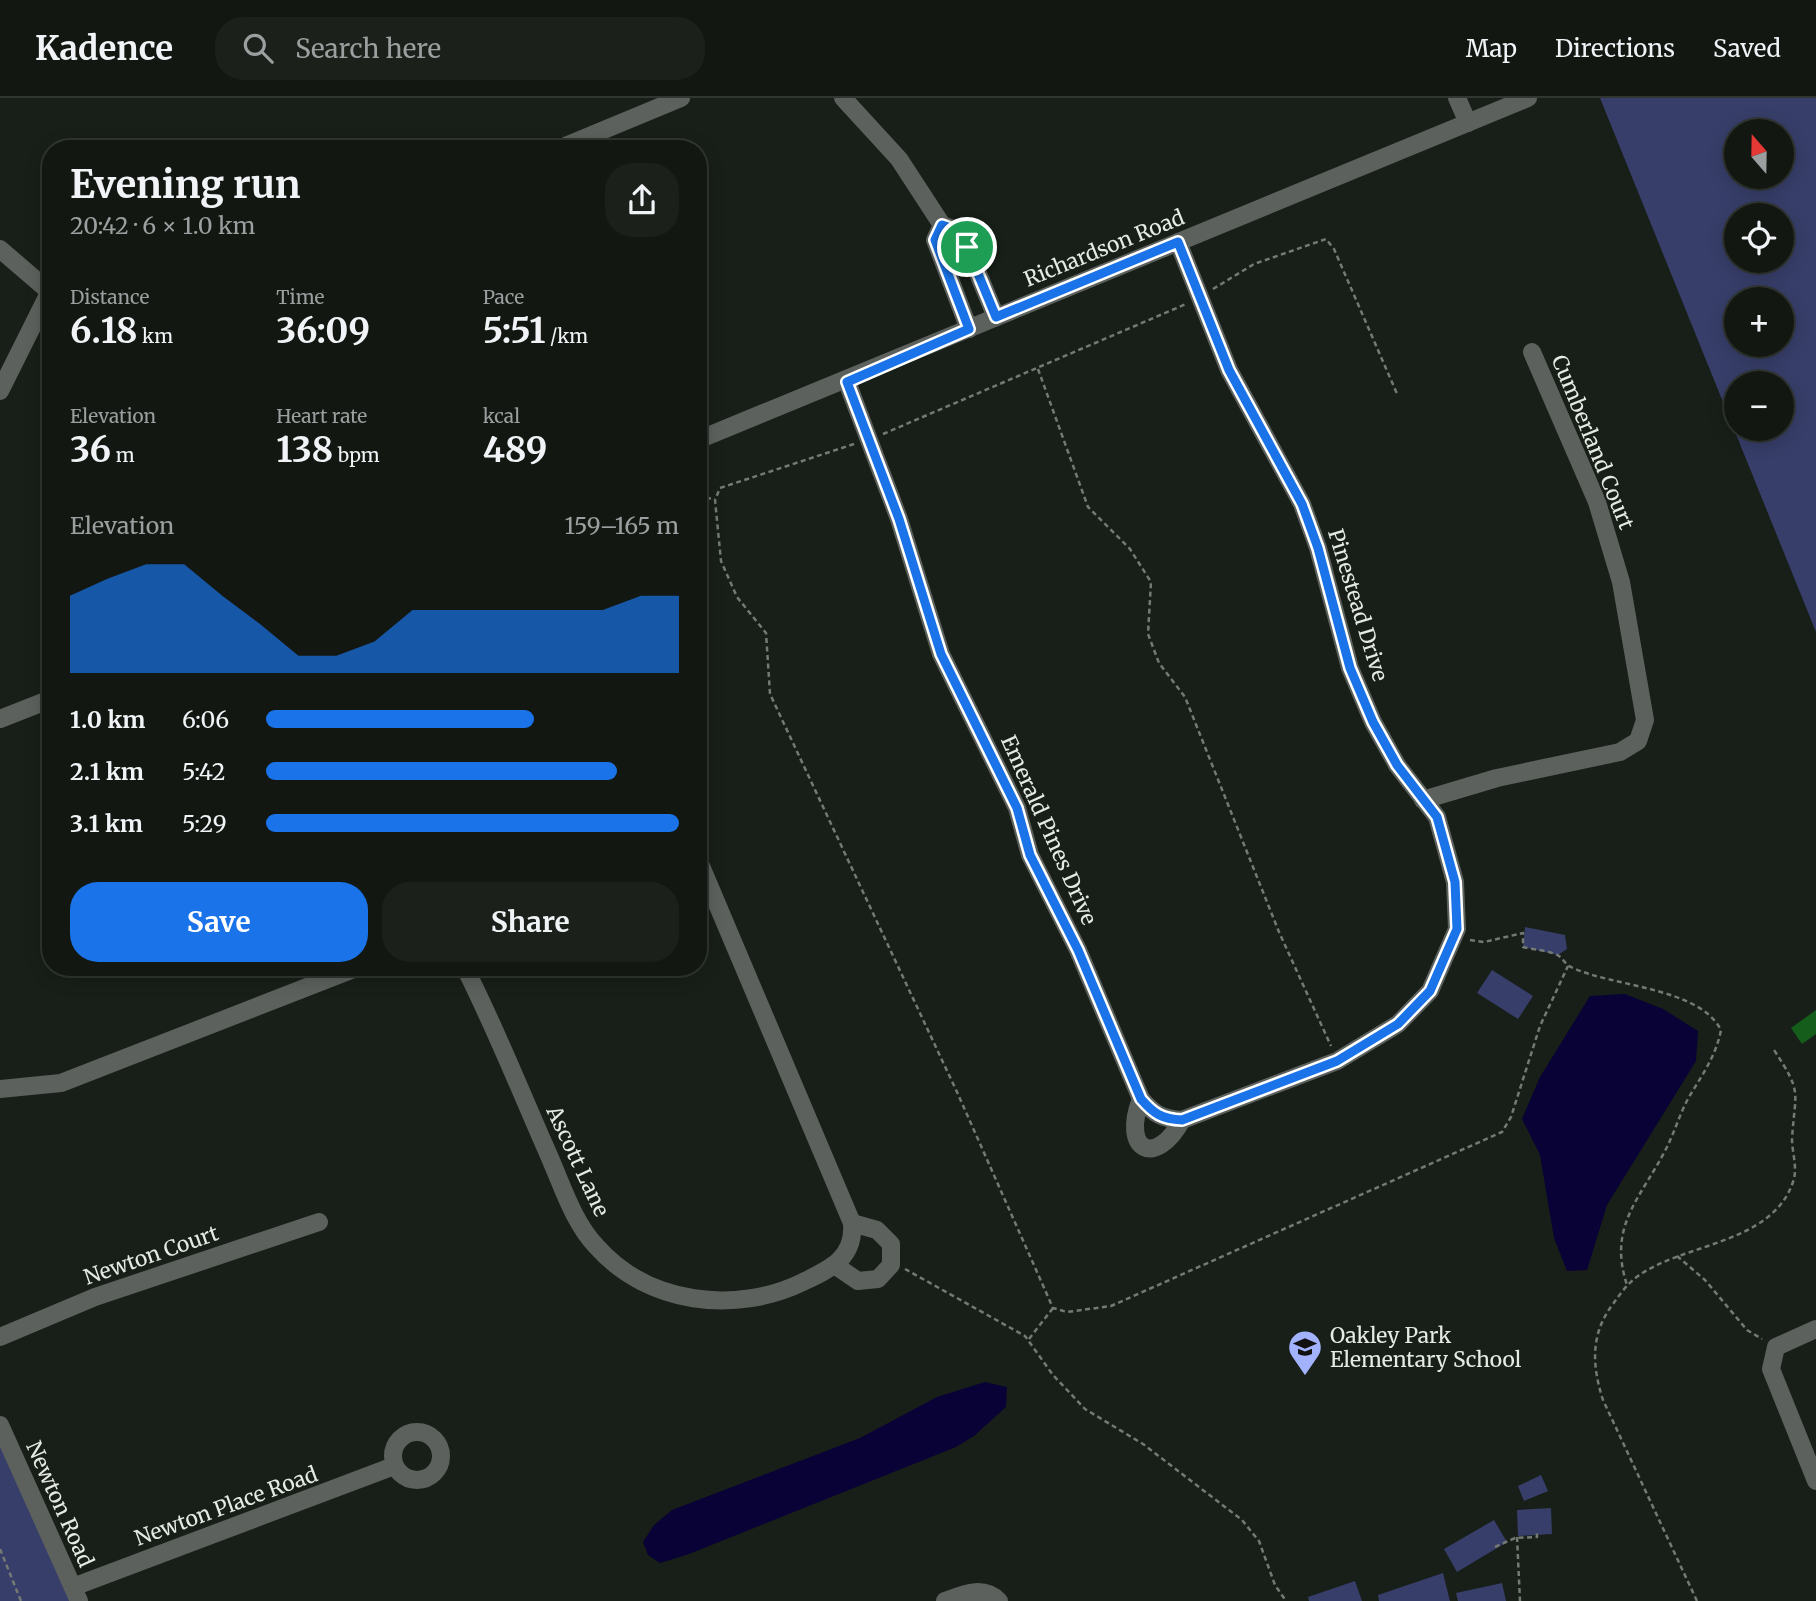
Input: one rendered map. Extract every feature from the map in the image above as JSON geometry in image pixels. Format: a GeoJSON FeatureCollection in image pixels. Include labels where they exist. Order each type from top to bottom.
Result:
{"type":"FeatureCollection","features":[{"type":"Feature","properties":{"kind":"street"},"geometry":{"type":"LineString","coordinates":[[580,140],[681,98]]}},
{"type":"Feature","properties":{"kind":"street"},"geometry":{"type":"LineString","coordinates":[[843,98],[899,159],[942,225],[956,230],[967,247],[996,317]]}},
{"type":"Feature","properties":{"kind":"street"},"geometry":{"type":"LineString","coordinates":[[1457,98],[1468,123]]}},
{"type":"Feature","properties":{"kind":"street","name":"Richardson Road"},"geometry":{"type":"LineString","coordinates":[[707,436],[847,382],[996,317],[1528,98]]}},
{"type":"Feature","properties":{"kind":"street"},"geometry":{"type":"LineString","coordinates":[[942,225],[935,240],[969,329]]}},
{"type":"Feature","properties":{"kind":"street","name":"Pinestead Drive"},"geometry":{"type":"LineString","coordinates":[[1173,1120],[1337,1061],[1398,1024],[1430,991],[1457,929],[1455,882],[1437,817],[1397,765],[1373,722],[1350,668],[1318,548],[1302,504],[1229,370],[1178,242]]}},
{"type":"Feature","properties":{"kind":"street"},"geometry":{"type":"LineString","coordinates":[[0,249],[42,286]]}},
{"type":"Feature","properties":{"kind":"street"},"geometry":{"type":"LineString","coordinates":[[0,391],[42,309]]}},
{"type":"Feature","properties":{"kind":"street","name":"Cumberland Court"},"geometry":{"type":"LineString","coordinates":[[1423,800],[1497,778],[1620,751],[1638,741],[1643,731],[1643,705],[1621,582],[1597,502],[1532,352]]}},
{"type":"Feature","properties":{"kind":"street","name":"Emerald Pines Drive"},"geometry":{"type":"LineString","coordinates":[[847,382],[899,519],[941,654],[1017,808],[1030,855],[1078,950],[1141,1099],[1152,1112],[1173,1120]]}},
{"type":"Feature","properties":{"kind":"street"},"geometry":{"type":"LineString","coordinates":[[0,719],[42,703]]}},
{"type":"Feature","properties":{"kind":"street"},"geometry":{"type":"LineString","coordinates":[[707,880],[852,1223],[853,1237],[849,1249],[836,1266],[858,1281],[878,1279],[891,1262],[891,1244],[877,1230],[852,1223]]}},
{"type":"Feature","properties":{"kind":"street"},"geometry":{"type":"LineString","coordinates":[[0,1089],[61,1083],[335,976]]}},
{"type":"Feature","properties":{"kind":"street","name":"Ascott Lane"},"geometry":{"type":"LineString","coordinates":[[470,976],[573,1210],[597,1248],[642,1283],[691,1299],[746,1301],[797,1285],[836,1266]]}},
{"type":"Feature","properties":{"kind":"street"},"geometry":{"type":"LineString","coordinates":[[1141,1099],[1134,1118],[1133,1133],[1139,1143],[1149,1148],[1161,1147],[1171,1140],[1173,1120]]}},
{"type":"Feature","properties":{"kind":"street","name":"Newton Court"},"geometry":{"type":"LineString","coordinates":[[0,1337],[95,1297],[319,1222]]}},
{"type":"Feature","properties":{"kind":"street"},"geometry":{"type":"LineString","coordinates":[[1816,1329],[1774,1352],[1774,1379],[1816,1481]]}},
{"type":"Feature","properties":{"kind":"street","name":"Newton Road"},"geometry":{"type":"LineString","coordinates":[[0,1426],[76,1594]]}},
{"type":"Feature","properties":{"kind":"street","name":"Newton Place Road"},"geometry":{"type":"LineString","coordinates":[[76,1594],[394,1466]]}},
{"type":"Feature","properties":{"kind":"street"},"geometry":{"type":"LineString","coordinates":[[945,1601],[967,1592],[983,1591],[999,1601]]}},
{"type":"Feature","properties":{"kind":"path"},"geometry":{"type":"LineString","coordinates":[[1053,1308],[957,1092],[770,694],[766,633],[737,597],[721,561],[715,500],[720,488],[869,439],[1199,298],[1254,264],[1326,239],[1339,260],[1398,396]]}},
{"type":"Feature","properties":{"kind":"path"},"geometry":{"type":"LineString","coordinates":[[1038,369],[1088,507],[1130,549],[1151,582],[1149,634],[1159,663],[1185,698],[1202,735],[1279,932],[1337,1061]]}},
{"type":"Feature","properties":{"kind":"path"},"geometry":{"type":"LineString","coordinates":[[707,498],[715,500]]}},
{"type":"Feature","properties":{"kind":"path"},"geometry":{"type":"LineString","coordinates":[[1453,939],[1484,942],[1523,933],[1523,947],[1558,955],[1568,966],[1686,1001],[1716,1020],[1721,1030],[1712,1060],[1687,1100],[1668,1145],[1631,1209],[1621,1239],[1619,1262],[1627,1285]]}},
{"type":"Feature","properties":{"kind":"path"},"geometry":{"type":"LineString","coordinates":[[1053,1308],[1068,1312],[1111,1306],[1502,1132],[1511,1117],[1540,1026],[1568,966]]}},
{"type":"Feature","properties":{"kind":"path"},"geometry":{"type":"LineString","coordinates":[[1697,1601],[1614,1424],[1595,1375],[1595,1344],[1605,1314],[1627,1285],[1639,1275],[1677,1256],[1739,1234],[1778,1208],[1793,1182],[1794,1116],[1798,1102],[1794,1080],[1774,1050]]}},
{"type":"Feature","properties":{"kind":"path"},"geometry":{"type":"LineString","coordinates":[[1677,1256],[1705,1280],[1747,1330],[1774,1352]]}},
{"type":"Feature","properties":{"kind":"path"},"geometry":{"type":"LineString","coordinates":[[891,1262],[1028,1340],[1034,1351],[1085,1409],[1143,1444],[1242,1520],[1259,1541],[1275,1585],[1286,1601]]}},
{"type":"Feature","properties":{"kind":"path"},"geometry":{"type":"LineString","coordinates":[[1028,1340],[1053,1308]]}},
{"type":"Feature","properties":{"kind":"path"},"geometry":{"type":"LineString","coordinates":[[1495,1547],[1517,1537],[1537,1537],[1537,1534]]}},
{"type":"Feature","properties":{"kind":"path"},"geometry":{"type":"LineString","coordinates":[[1517,1537],[1520,1601]]}},
{"type":"Feature","properties":{"kind":"path"},"geometry":{"type":"LineString","coordinates":[[0,1549],[21,1601]]}},
{"type":"Feature","properties":{"kind":"shaded area"},"geometry":{"type":"Polygon","coordinates":[[[1600,98],[1816,98],[1816,632],[1739,441],[1794,441],[1794,371],[1724,371],[1724,405],[1600,98]]]}},
{"type":"Feature","properties":{"kind":"shaded area"},"geometry":{"type":"Polygon","coordinates":[[[1525,927],[1565,935],[1567,949],[1558,955],[1523,947],[1525,927]]]}},
{"type":"Feature","properties":{"kind":"shaded area"},"geometry":{"type":"Polygon","coordinates":[[[1492,970],[1533,996],[1518,1019],[1477,993],[1492,970]]]}},
{"type":"Feature","properties":{"kind":"shaded area"},"geometry":{"type":"Polygon","coordinates":[[[1625,994],[1663,1009],[1698,1031],[1696,1061],[1607,1205],[1587,1270],[1567,1271],[1554,1238],[1540,1155],[1522,1119],[1540,1077],[1590,996],[1625,994]]]}},
{"type":"Feature","properties":{"kind":"shaded area"},"geometry":{"type":"Polygon","coordinates":[[[985,1382],[1007,1387],[1006,1407],[974,1436],[956,1447],[689,1554],[660,1563],[648,1555],[643,1542],[654,1525],[672,1510],[860,1438],[937,1397],[985,1382]]]}},
{"type":"Feature","properties":{"kind":"shaded area"},"geometry":{"type":"Polygon","coordinates":[[[0,1445],[71,1601],[0,1601],[0,1445]]]}},
{"type":"Feature","properties":{"kind":"shaded area"},"geometry":{"type":"Polygon","coordinates":[[[1541,1475],[1548,1491],[1524,1501],[1518,1486],[1541,1475]]]}},
{"type":"Feature","properties":{"kind":"shaded area"},"geometry":{"type":"Polygon","coordinates":[[[1551,1508],[1552,1534],[1518,1536],[1517,1510],[1551,1508]]]}},
{"type":"Feature","properties":{"kind":"shaded area"},"geometry":{"type":"Polygon","coordinates":[[[1494,1520],[1507,1542],[1457,1572],[1444,1549],[1494,1520]]]}},
{"type":"Feature","properties":{"kind":"shaded area"},"geometry":{"type":"Polygon","coordinates":[[[1443,1573],[1450,1601],[1379,1601],[1378,1595],[1443,1573]]]}},
{"type":"Feature","properties":{"kind":"shaded area"},"geometry":{"type":"Polygon","coordinates":[[[1355,1581],[1362,1601],[1309,1601],[1308,1597],[1355,1581]]]}},
{"type":"Feature","properties":{"kind":"shaded area"},"geometry":{"type":"Polygon","coordinates":[[[1502,1583],[1506,1601],[1458,1601],[1456,1593],[1502,1583]]]}},
{"type":"Feature","properties":{"kind":"building"},"geometry":{"type":"Polygon","coordinates":[[[1816,1010],[1816,1034],[1802,1044],[1791,1028],[1816,1010]]]}},
{"type":"Feature","properties":{"kind":"place","name":"Oakley Park Elementary School"},"geometry":{"type":"Point","coordinates":[1305,1377]}},
{"type":"Feature","properties":{"kind":"route"},"geometry":{"type":"LineString","coordinates":[[942,225],[956,230],[967,247],[996,317],[1178,242],[1229,370],[1292,481],[1302,504],[1318,548],[1350,668],[1373,722],[1397,765],[1437,817],[1449,854],[1455,882],[1457,929],[1430,991],[1398,1024],[1359,1051],[1337,1061],[1182,1120],[1164,1119],[1152,1112],[1141,1099],[1078,950],[1030,855],[1017,808],[941,654],[899,519],[847,382],[969,329],[935,240],[942,225]]}}]}
